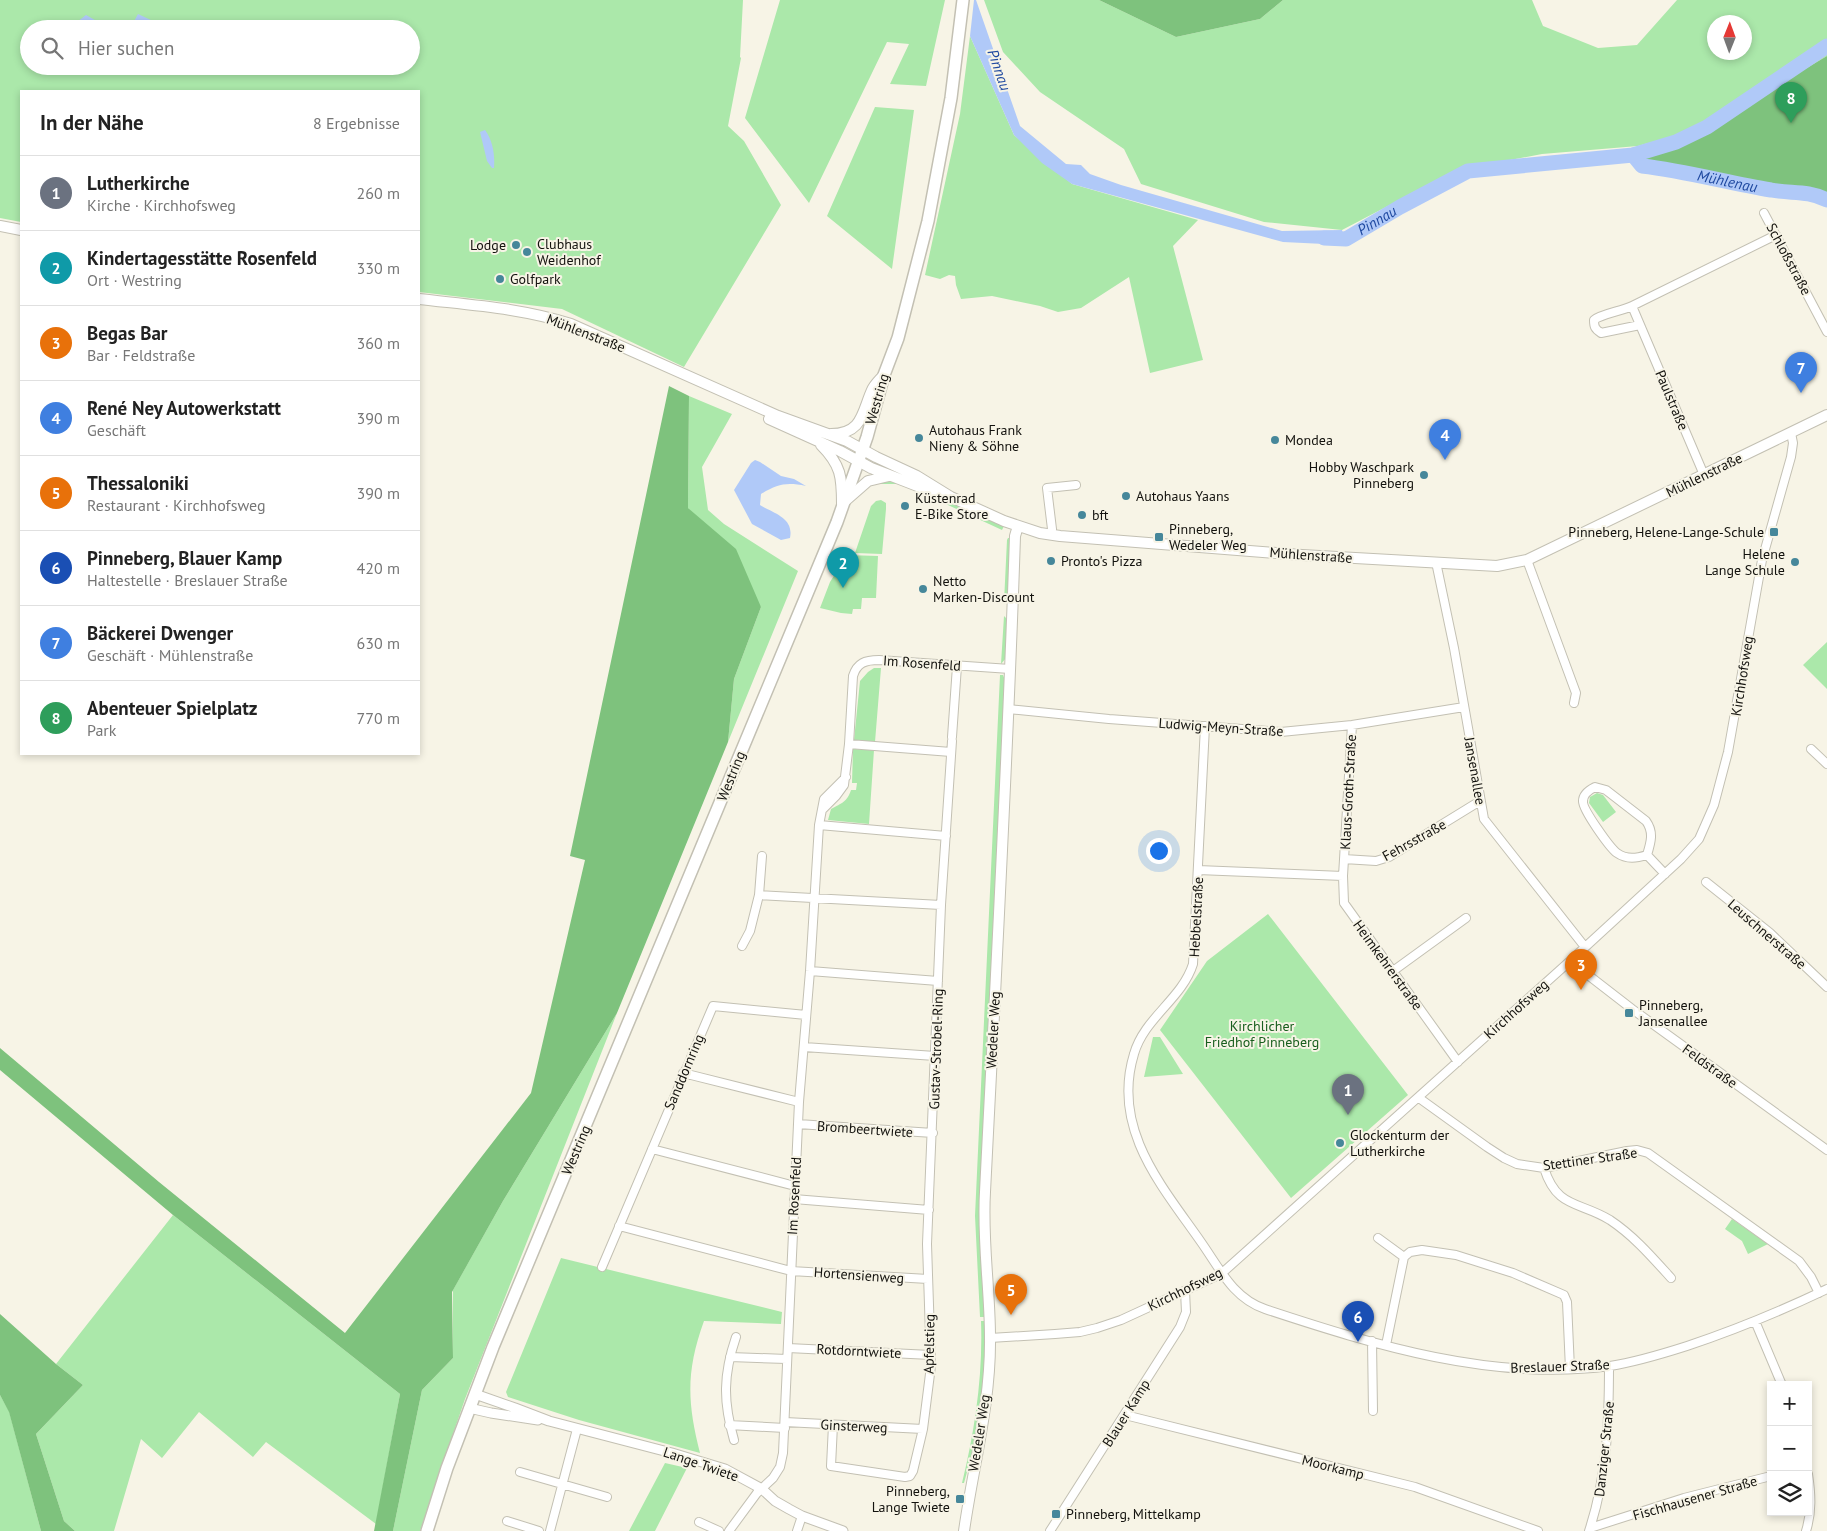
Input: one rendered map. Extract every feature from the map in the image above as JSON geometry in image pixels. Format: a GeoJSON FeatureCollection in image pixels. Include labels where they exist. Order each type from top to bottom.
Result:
{"type":"FeatureCollection","features":[{"type":"Feature","properties":{"kind":"main road","name":"Westring"},"geometry":{"type":"LineString","coordinates":[[427,1531],[447,1468],[493,1347],[837,522],[860,455],[884,375],[898,338],[928,221],[951,98],[963,0]]}},
{"type":"Feature","properties":{"kind":"main road"},"geometry":{"type":"LineString","coordinates":[[0,226],[20,230]]}},
{"type":"Feature","properties":{"kind":"main road","name":"Mühlenstraße"},"geometry":{"type":"LineString","coordinates":[[420,299],[518,311],[548,317],[606,340],[778,416],[847,441],[871,468],[940,495],[951,497]]}},
{"type":"Feature","properties":{"kind":"main road"},"geometry":{"type":"LineString","coordinates":[[828,434],[841,434],[851,429],[861,420],[874,386],[884,375]]}},
{"type":"Feature","properties":{"kind":"main road","name":"Mühlenstraße"},"geometry":{"type":"LineString","coordinates":[[716,390],[756,413],[817,441],[840,451],[860,455],[917,476],[951,497],[1018,526],[1040,533],[1302,555],[1497,566],[1527,560],[1827,415]]}},
{"type":"Feature","properties":{"kind":"main road"},"geometry":{"type":"LineString","coordinates":[[817,441],[831,455],[840,469],[842,504]]}},
{"type":"Feature","properties":{"kind":"main road"},"geometry":{"type":"LineString","coordinates":[[842,504],[864,484],[889,476]]}},
{"type":"Feature","properties":{"kind":"main road","name":"Wedeler Weg"},"geometry":{"type":"LineString","coordinates":[[964,1531],[983,1420],[990,1338],[983,1221],[1015,536],[1018,526]]}},
{"type":"Feature","properties":{"kind":"street","name":"Schloßstraße"},"geometry":{"type":"LineString","coordinates":[[1764,213],[1827,332]]}},
{"type":"Feature","properties":{"kind":"street"},"geometry":{"type":"LineString","coordinates":[[1640,325],[1601,332],[1596,329],[1594,320],[1632,306],[1776,235]]}},
{"type":"Feature","properties":{"kind":"street","name":"Paulstraße"},"geometry":{"type":"LineString","coordinates":[[1632,306],[1704,475]]}},
{"type":"Feature","properties":{"kind":"street","name":"Kirchhofsweg"},"geometry":{"type":"LineString","coordinates":[[990,1338],[1080,1332],[1097,1328],[1121,1320],[1221,1274],[1666,874],[1699,839],[1714,805],[1731,736],[1762,560],[1791,457],[1793,443],[1790,433]]}},
{"type":"Feature","properties":{"kind":"street"},"geometry":{"type":"LineString","coordinates":[[1052,529],[1047,488],[1076,485]]}},
{"type":"Feature","properties":{"kind":"street"},"geometry":{"type":"LineString","coordinates":[[1527,560],[1576,692],[1574,703]]}},
{"type":"Feature","properties":{"kind":"street","name":"Jansenallee"},"geometry":{"type":"LineString","coordinates":[[1436,562],[1454,648],[1484,820],[1585,946]]}},
{"type":"Feature","properties":{"kind":"street","name":"Im Rosenfeld"},"geometry":{"type":"LineString","coordinates":[[729,1531],[762,1489],[769,1484],[780,1468],[783,1453],[794,1186],[819,825],[821,811],[844,785],[846,777],[855,668],[862,662],[878,660],[1010,669]]}},
{"type":"Feature","properties":{"kind":"street","name":"Gustav-Strobel-Ring"},"geometry":{"type":"LineString","coordinates":[[929,1210],[941,905],[957,666]]}},
{"type":"Feature","properties":{"kind":"street","name":"Ludwig-Meyn-Straße"},"geometry":{"type":"LineString","coordinates":[[1008,709],[1281,732],[1352,725],[1464,707]]}},
{"type":"Feature","properties":{"kind":"street","name":"Klaus-Groth-Straße"},"geometry":{"type":"LineString","coordinates":[[1344,858],[1352,725]]}},
{"type":"Feature","properties":{"kind":"street","name":"Hebbelstraße"},"geometry":{"type":"LineString","coordinates":[[1205,726],[1194,964],[1188,976],[1138,1040],[1130,1069],[1128,1102],[1141,1150],[1152,1172],[1203,1244],[1221,1274]]}},
{"type":"Feature","properties":{"kind":"street"},"geometry":{"type":"LineString","coordinates":[[849,744],[951,752]]}},
{"type":"Feature","properties":{"kind":"street"},"geometry":{"type":"LineString","coordinates":[[1811,749],[1827,764]]}},
{"type":"Feature","properties":{"kind":"street"},"geometry":{"type":"LineString","coordinates":[[1595,787],[1606,790],[1646,821],[1652,833],[1647,854],[1630,858],[1616,852],[1584,807],[1583,797],[1589,790],[1595,787]]}},
{"type":"Feature","properties":{"kind":"street","name":"Fehrsstraße"},"geometry":{"type":"LineString","coordinates":[[1344,858],[1376,861],[1390,856],[1480,801]]}},
{"type":"Feature","properties":{"kind":"street"},"geometry":{"type":"LineString","coordinates":[[819,825],[946,836]]}},
{"type":"Feature","properties":{"kind":"street"},"geometry":{"type":"LineString","coordinates":[[1647,854],[1666,874]]}},
{"type":"Feature","properties":{"kind":"street"},"geometry":{"type":"LineString","coordinates":[[742,946],[750,931],[760,895],[762,856]]}},
{"type":"Feature","properties":{"kind":"street","name":"Heimkehrerstraße"},"geometry":{"type":"LineString","coordinates":[[1344,858],[1343,896],[1347,909],[1458,1062]]}},
{"type":"Feature","properties":{"kind":"street"},"geometry":{"type":"LineString","coordinates":[[1198,870],[1343,876]]}},
{"type":"Feature","properties":{"kind":"street","name":"Leuschnerstraße"},"geometry":{"type":"LineString","coordinates":[[1706,882],[1770,933],[1827,987]]}},
{"type":"Feature","properties":{"kind":"street"},"geometry":{"type":"LineString","coordinates":[[760,895],[941,905]]}},
{"type":"Feature","properties":{"kind":"street"},"geometry":{"type":"LineString","coordinates":[[1392,971],[1466,918]]}},
{"type":"Feature","properties":{"kind":"street","name":"Feldstraße"},"geometry":{"type":"LineString","coordinates":[[1570,961],[1632,1009],[1827,1150]]}},
{"type":"Feature","properties":{"kind":"street"},"geometry":{"type":"LineString","coordinates":[[810,971],[938,981]]}},
{"type":"Feature","properties":{"kind":"street","name":"Sanddornring"},"geometry":{"type":"LineString","coordinates":[[602,1268],[713,1006],[806,1015]]}},
{"type":"Feature","properties":{"kind":"street"},"geometry":{"type":"LineString","coordinates":[[804,1046],[935,1056]]}},
{"type":"Feature","properties":{"kind":"street"},"geometry":{"type":"LineString","coordinates":[[683,1074],[799,1102]]}},
{"type":"Feature","properties":{"kind":"street","name":"Stettiner Straße"},"geometry":{"type":"LineString","coordinates":[[1419,1098],[1459,1128],[1504,1158],[1517,1164],[1544,1168],[1627,1151],[1637,1150],[1648,1153],[1799,1261],[1811,1277],[1819,1293]]}},
{"type":"Feature","properties":{"kind":"street","name":"Brombeertwiete"},"geometry":{"type":"LineString","coordinates":[[798,1124],[932,1133]]}},
{"type":"Feature","properties":{"kind":"street"},"geometry":{"type":"LineString","coordinates":[[652,1149],[794,1186]]}},
{"type":"Feature","properties":{"kind":"street"},"geometry":{"type":"LineString","coordinates":[[1544,1168],[1548,1182],[1566,1202],[1592,1212],[1617,1226],[1638,1242],[1671,1278]]}},
{"type":"Feature","properties":{"kind":"street"},"geometry":{"type":"LineString","coordinates":[[794,1199],[929,1210]]}},
{"type":"Feature","properties":{"kind":"street","name":"Apfelstieg"},"geometry":{"type":"LineString","coordinates":[[833,1425],[831,1466],[905,1477],[910,1476],[913,1471],[923,1429],[931,1355],[928,1280],[929,1210]]}},
{"type":"Feature","properties":{"kind":"street"},"geometry":{"type":"LineString","coordinates":[[619,1226],[791,1270]]}},
{"type":"Feature","properties":{"kind":"street"},"geometry":{"type":"LineString","coordinates":[[1378,1238],[1404,1257]]}},
{"type":"Feature","properties":{"kind":"street"},"geometry":{"type":"LineString","coordinates":[[1386,1345],[1404,1257],[1410,1252],[1422,1250],[1456,1255],[1514,1273],[1564,1295],[1567,1302],[1570,1369]]}},
{"type":"Feature","properties":{"kind":"street","name":"Hortensienweg"},"geometry":{"type":"LineString","coordinates":[[791,1270],[928,1280]]}},
{"type":"Feature","properties":{"kind":"street","name":"Breslauer Straße"},"geometry":{"type":"LineString","coordinates":[[1221,1274],[1247,1301],[1261,1308],[1386,1345],[1456,1362],[1507,1368],[1570,1369],[1609,1366],[1661,1354],[1755,1322],[1827,1289]]}},
{"type":"Feature","properties":{"kind":"street","name":"Blauer Kamp"},"geometry":{"type":"LineString","coordinates":[[1050,1531],[1184,1320],[1187,1305],[1185,1291]]}},
{"type":"Feature","properties":{"kind":"street"},"geometry":{"type":"LineString","coordinates":[[1755,1322],[1780,1381]]}},
{"type":"Feature","properties":{"kind":"street"},"geometry":{"type":"LineString","coordinates":[[734,1440],[725,1402],[730,1357],[736,1337]]}},
{"type":"Feature","properties":{"kind":"street"},"geometry":{"type":"LineString","coordinates":[[1372,1341],[1373,1411]]}},
{"type":"Feature","properties":{"kind":"street","name":"Rotdorntwiete"},"geometry":{"type":"LineString","coordinates":[[788,1348],[931,1355]]}},
{"type":"Feature","properties":{"kind":"street"},"geometry":{"type":"LineString","coordinates":[[730,1357],[788,1359]]}},
{"type":"Feature","properties":{"kind":"street","name":"Danziger Straße"},"geometry":{"type":"LineString","coordinates":[[1590,1530],[1599,1500],[1606,1449],[1609,1421],[1609,1366]]}},
{"type":"Feature","properties":{"kind":"street","name":"Lange Twiete"},"geometry":{"type":"LineString","coordinates":[[475,1394],[549,1422]]}},
{"type":"Feature","properties":{"kind":"street","name":"Lange Twiete"},"geometry":{"type":"LineString","coordinates":[[470,1408],[549,1422],[672,1453],[725,1469],[762,1489],[775,1501],[802,1516],[843,1531]]}},
{"type":"Feature","properties":{"kind":"street","name":"Moorkamp"},"geometry":{"type":"LineString","coordinates":[[1125,1415],[1415,1488],[1538,1531]]}},
{"type":"Feature","properties":{"kind":"street","name":"Ginsterweg"},"geometry":{"type":"LineString","coordinates":[[729,1425],[833,1425],[923,1429]]}},
{"type":"Feature","properties":{"kind":"street"},"geometry":{"type":"LineString","coordinates":[[550,1531],[577,1429]]}},
{"type":"Feature","properties":{"kind":"street"},"geometry":{"type":"LineString","coordinates":[[520,1472],[607,1496]]}},
{"type":"Feature","properties":{"kind":"street","name":"Fischhausener Straße"},"geometry":{"type":"LineString","coordinates":[[1590,1530],[1684,1498],[1767,1477]]}},
{"type":"Feature","properties":{"kind":"street"},"geometry":{"type":"LineString","coordinates":[[797,1531],[802,1516]]}},
{"type":"Feature","properties":{"kind":"street"},"geometry":{"type":"LineString","coordinates":[[1806,1531],[1809,1516]]}},
{"type":"Feature","properties":{"kind":"street"},"geometry":{"type":"LineString","coordinates":[[507,1521],[539,1531]]}},
{"type":"Feature","properties":{"kind":"street"},"geometry":{"type":"LineString","coordinates":[[699,1522],[719,1531]]}},
{"type":"Feature","properties":{"kind":"green space"},"geometry":{"type":"Polygon","coordinates":[[[0,0],[743,0],[741,58],[728,126],[744,141],[781,205],[684,367],[562,309],[420,292],[420,90],[20,90],[20,222],[0,218],[0,0]]]}},
{"type":"Feature","properties":{"kind":"green space"},"geometry":{"type":"Polygon","coordinates":[[[780,0],[945,0],[926,86],[890,84],[909,44],[887,42],[809,203],[745,118],[780,0]]]}},
{"type":"Feature","properties":{"kind":"green space"},"geometry":{"type":"Polygon","coordinates":[[[984,0],[1099,0],[1176,37],[1260,19],[1283,0],[1532,0],[1543,26],[1598,48],[1637,45],[1677,0],[1827,0],[1827,56],[1707,127],[1638,146],[1542,154],[1478,166],[1409,195],[1342,230],[1264,222],[1141,184],[1124,149],[1040,92],[1003,52],[984,0]]]}},
{"type":"Feature","properties":{"kind":"green space"},"geometry":{"type":"Polygon","coordinates":[[[1099,0],[1283,0],[1260,19],[1176,37],[1099,0]]]}},
{"type":"Feature","properties":{"kind":"green space"},"geometry":{"type":"Polygon","coordinates":[[[970,36],[1014,135],[1072,184],[1198,220],[1173,246],[1203,360],[1150,373],[1129,277],[1081,308],[1058,312],[1040,306],[992,296],[961,299],[955,276],[949,275],[940,279],[925,275],[960,114],[970,36]]]}},
{"type":"Feature","properties":{"kind":"green space"},"geometry":{"type":"Polygon","coordinates":[[[1827,56],[1827,200],[1806,193],[1771,190],[1642,166],[1633,155],[1676,142],[1707,127],[1827,56]]]}},
{"type":"Feature","properties":{"kind":"green space"},"geometry":{"type":"Polygon","coordinates":[[[875,107],[914,110],[892,269],[827,216],[875,107]]]}},
{"type":"Feature","properties":{"kind":"green space"},"geometry":{"type":"Polygon","coordinates":[[[669,386],[689,396],[688,508],[736,549],[761,607],[734,679],[728,742],[617,1013],[503,1201],[452,1292],[453,1358],[422,1390],[393,1531],[374,1531],[400,1394],[173,1215],[0,1070],[0,1048],[159,1182],[345,1333],[531,1093],[585,860],[570,856],[669,386]]]}},
{"type":"Feature","properties":{"kind":"green space"},"geometry":{"type":"Polygon","coordinates":[[[689,396],[732,414],[702,467],[708,510],[724,524],[798,571],[728,742],[734,679],[761,607],[688,508],[689,396]]]}},
{"type":"Feature","properties":{"kind":"green space"},"geometry":{"type":"Polygon","coordinates":[[[893,481],[920,489],[1004,526],[1002,530],[909,487],[875,482],[893,481]]]}},
{"type":"Feature","properties":{"kind":"green space"},"geometry":{"type":"Polygon","coordinates":[[[881,500],[886,503],[882,554],[855,553],[871,506],[876,501],[881,500]]]}},
{"type":"Feature","properties":{"kind":"green space"},"geometry":{"type":"Polygon","coordinates":[[[1011,538],[1009,597],[1004,602],[1007,540],[1011,538]]]}},
{"type":"Feature","properties":{"kind":"green space"},"geometry":{"type":"Polygon","coordinates":[[[847,555],[878,556],[876,598],[862,598],[861,609],[853,609],[852,614],[820,608],[830,582],[847,555]]]}},
{"type":"Feature","properties":{"kind":"green space"},"geometry":{"type":"Polygon","coordinates":[[[1004,616],[1008,622],[1006,658],[1001,664],[1004,616]]]}},
{"type":"Feature","properties":{"kind":"green space"},"geometry":{"type":"Polygon","coordinates":[[[1827,642],[1827,689],[1803,665],[1827,642]]]}},
{"type":"Feature","properties":{"kind":"green space"},"geometry":{"type":"Polygon","coordinates":[[[874,668],[881,668],[875,742],[854,740],[860,681],[874,668]]]}},
{"type":"Feature","properties":{"kind":"green space"},"geometry":{"type":"Polygon","coordinates":[[[1000,675],[1003,675],[1005,680],[979,1216],[985,1317],[980,1317],[975,1216],[1000,675]]]}},
{"type":"Feature","properties":{"kind":"green space"},"geometry":{"type":"Polygon","coordinates":[[[853,749],[874,750],[869,824],[828,820],[831,809],[846,800],[851,790],[856,790],[857,783],[852,783],[853,749]]]}},
{"type":"Feature","properties":{"kind":"green space"},"geometry":{"type":"Polygon","coordinates":[[[1597,793],[1603,795],[1616,812],[1603,822],[1589,803],[1590,797],[1597,793]]]}},
{"type":"Feature","properties":{"kind":"green space","name":"Kirchlicher Friedhof Pinneberg"},"geometry":{"type":"Polygon","coordinates":[[[1268,914],[1408,1095],[1291,1198],[1160,1030],[1207,961],[1268,914]]]}},
{"type":"Feature","properties":{"kind":"green space"},"geometry":{"type":"Polygon","coordinates":[[[617,1013],[465,1399],[420,1531],[393,1531],[422,1390],[453,1358],[453,1290],[503,1201],[617,1013]]]}},
{"type":"Feature","properties":{"kind":"green space"},"geometry":{"type":"Polygon","coordinates":[[[1153,1037],[1160,1037],[1183,1074],[1144,1077],[1153,1037]]]}},
{"type":"Feature","properties":{"kind":"green space"},"geometry":{"type":"Polygon","coordinates":[[[173,1215],[400,1394],[376,1524],[266,1442],[253,1457],[199,1412],[162,1458],[141,1439],[114,1531],[75,1531],[64,1521],[36,1434],[83,1385],[56,1364],[173,1215]]]}},
{"type":"Feature","properties":{"kind":"green space"},"geometry":{"type":"Polygon","coordinates":[[[1732,1219],[1768,1244],[1748,1254],[1742,1241],[1725,1229],[1732,1219]]]}},
{"type":"Feature","properties":{"kind":"green space"},"geometry":{"type":"Polygon","coordinates":[[[561,1258],[782,1312],[781,1324],[704,1321],[694,1356],[690,1387],[693,1418],[700,1453],[579,1420],[508,1397],[506,1392],[561,1258]]]}},
{"type":"Feature","properties":{"kind":"green space"},"geometry":{"type":"Polygon","coordinates":[[[0,1314],[56,1364],[83,1385],[36,1434],[64,1521],[75,1531],[41,1531],[9,1412],[0,1395],[0,1314]]]}},
{"type":"Feature","properties":{"kind":"green space"},"geometry":{"type":"Polygon","coordinates":[[[981,1321],[985,1321],[985,1342],[981,1403],[970,1463],[964,1483],[962,1483],[971,1443],[977,1402],[981,1362],[981,1321]]]}},
{"type":"Feature","properties":{"kind":"green space"},"geometry":{"type":"Polygon","coordinates":[[[0,1395],[9,1411],[41,1531],[0,1531],[0,1395]]]}},
{"type":"Feature","properties":{"kind":"green space"},"geometry":{"type":"Polygon","coordinates":[[[665,1463],[687,1468],[655,1531],[629,1531],[665,1463]]]}},
{"type":"Feature","properties":{"kind":"water"},"geometry":{"type":"Polygon","coordinates":[[[974,0],[976,0],[1020,126],[1066,164],[1081,165],[1090,174],[1121,185],[1282,231],[1342,230],[1345,245],[1283,242],[1072,184],[1042,163],[1014,135],[970,36],[974,0]]]}},
{"type":"Feature","properties":{"kind":"water"},"geometry":{"type":"Polygon","coordinates":[[[138,14],[151,20],[135,20],[138,14]]]}},
{"type":"Feature","properties":{"kind":"water"},"geometry":{"type":"Polygon","coordinates":[[[86,15],[95,20],[80,20],[86,15]]]}},
{"type":"Feature","properties":{"kind":"water"},"geometry":{"type":"Polygon","coordinates":[[[485,130],[493,148],[494,168],[487,161],[480,132],[485,130]]]}},
{"type":"Feature","properties":{"kind":"water"},"geometry":{"type":"Polygon","coordinates":[[[755,460],[781,476],[794,479],[806,486],[782,485],[761,494],[760,505],[786,521],[789,526],[790,538],[781,540],[752,524],[734,490],[751,463],[755,460]]]}},
{"type":"Feature","properties":{"kind":"waterway","name":"Pinnau"},"geometry":{"type":"LineString","coordinates":[[1324,238],[1346,239],[1400,207],[1468,171],[1633,155],[1676,142],[1707,127],[1827,46]]}},
{"type":"Feature","properties":{"kind":"waterway","name":"Mühlenau"},"geometry":{"type":"LineString","coordinates":[[1633,155],[1642,166],[1771,190],[1806,193],[1827,200]]}},
{"type":"Feature","properties":{"kind":"place","name":"Abenteuer Spielplatz"},"geometry":{"type":"Point","coordinates":[1791,123]}},
{"type":"Feature","properties":{"kind":"place","name":"Lodge"},"geometry":{"type":"Point","coordinates":[516,245]}},
{"type":"Feature","properties":{"kind":"place","name":"Clubhaus Weidenhof"},"geometry":{"type":"Point","coordinates":[527,252]}},
{"type":"Feature","properties":{"kind":"place","name":"Golfpark"},"geometry":{"type":"Point","coordinates":[500,279]}},
{"type":"Feature","properties":{"kind":"place","name":"Bäckerei Dwenger"},"geometry":{"type":"Point","coordinates":[1801,393]}},
{"type":"Feature","properties":{"kind":"place","name":"Autohaus Frank Nieny & Söhne"},"geometry":{"type":"Point","coordinates":[919,438]}},
{"type":"Feature","properties":{"kind":"place","name":"Mondea"},"geometry":{"type":"Point","coordinates":[1275,440]}},
{"type":"Feature","properties":{"kind":"place","name":"René Ney Autowerkstatt"},"geometry":{"type":"Point","coordinates":[1445,460]}},
{"type":"Feature","properties":{"kind":"place","name":"Hobby Waschpark Pinneberg"},"geometry":{"type":"Point","coordinates":[1424,475]}},
{"type":"Feature","properties":{"kind":"place","name":"Autohaus Yaans"},"geometry":{"type":"Point","coordinates":[1126,496]}},
{"type":"Feature","properties":{"kind":"place","name":"Küstenrad E-Bike Store"},"geometry":{"type":"Point","coordinates":[905,506]}},
{"type":"Feature","properties":{"kind":"place","name":"bft"},"geometry":{"type":"Point","coordinates":[1082,515]}},
{"type":"Feature","properties":{"kind":"place","name":"Pinneberg, Helene-Lange-Schule"},"geometry":{"type":"Point","coordinates":[1774,532]}},
{"type":"Feature","properties":{"kind":"place","name":"Pinneberg, Wedeler Weg"},"geometry":{"type":"Point","coordinates":[1159,537]}},
{"type":"Feature","properties":{"kind":"place","name":"Pronto's Pizza"},"geometry":{"type":"Point","coordinates":[1051,561]}},
{"type":"Feature","properties":{"kind":"place","name":"Helene Lange Schule"},"geometry":{"type":"Point","coordinates":[1795,562]}},
{"type":"Feature","properties":{"kind":"place","name":"Kindertagesstätte Rosenfeld"},"geometry":{"type":"Point","coordinates":[843,588]}},
{"type":"Feature","properties":{"kind":"place","name":"Netto Marken-Discount"},"geometry":{"type":"Point","coordinates":[923,589]}},
{"type":"Feature","properties":{"kind":"place","name":"Begas Bar"},"geometry":{"type":"Point","coordinates":[1581,990]}},
{"type":"Feature","properties":{"kind":"place","name":"Pinneberg, Jansenallee"},"geometry":{"type":"Point","coordinates":[1629,1013]}},
{"type":"Feature","properties":{"kind":"place","name":"Lutherkirche"},"geometry":{"type":"Point","coordinates":[1348,1115]}},
{"type":"Feature","properties":{"kind":"place","name":"Glockenturm der Lutherkirche"},"geometry":{"type":"Point","coordinates":[1340,1143]}},
{"type":"Feature","properties":{"kind":"place","name":"Thessaloniki"},"geometry":{"type":"Point","coordinates":[1011,1315]}},
{"type":"Feature","properties":{"kind":"place","name":"Pinneberg, Blauer Kamp"},"geometry":{"type":"Point","coordinates":[1358,1342]}},
{"type":"Feature","properties":{"kind":"place","name":"Pinneberg, Lange Twiete"},"geometry":{"type":"Point","coordinates":[960,1499]}},
{"type":"Feature","properties":{"kind":"place","name":"Pinneberg, Mittelkamp"},"geometry":{"type":"Point","coordinates":[1056,1514]}}]}
